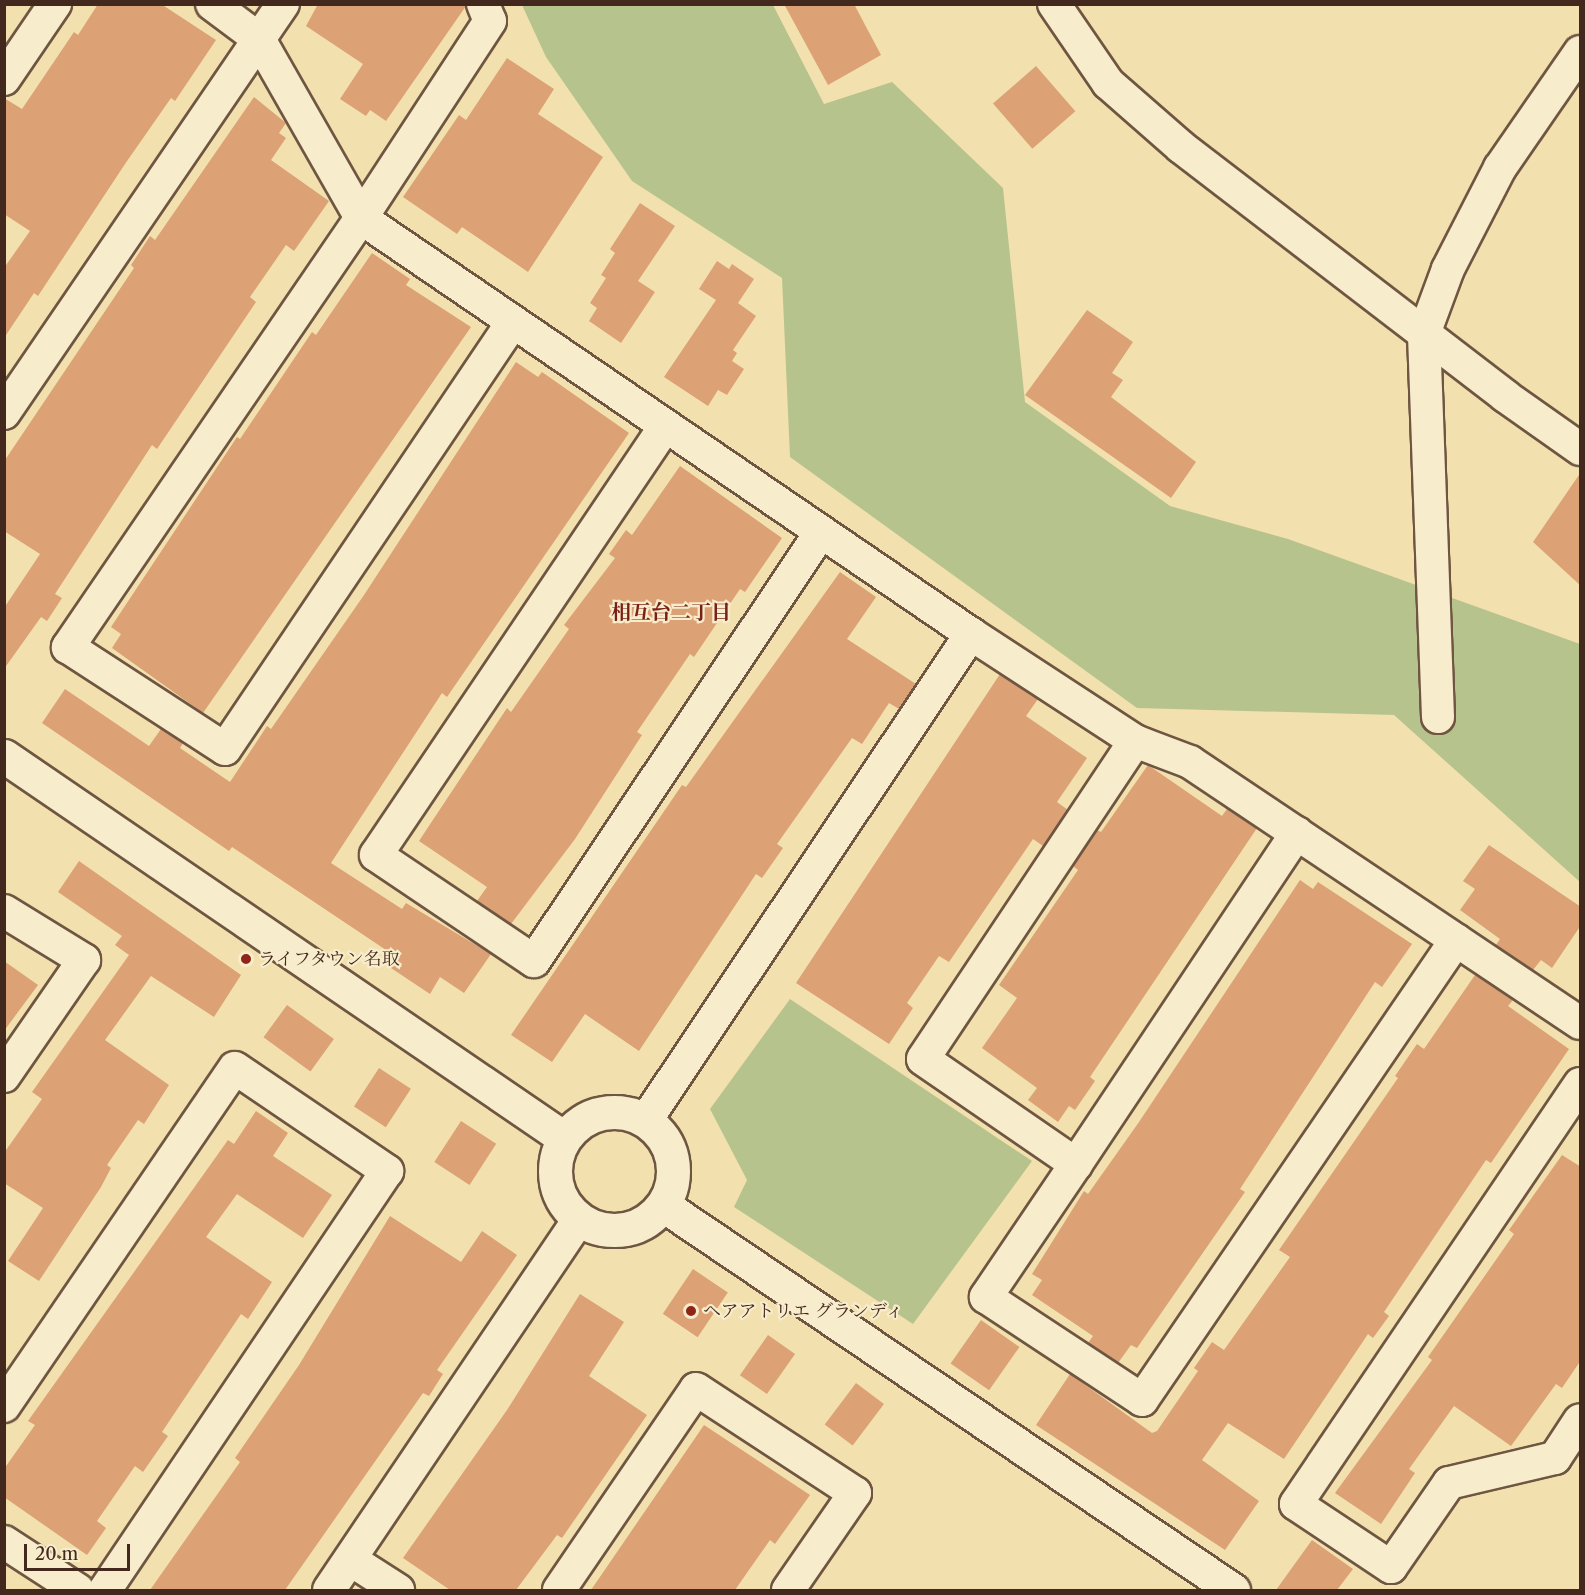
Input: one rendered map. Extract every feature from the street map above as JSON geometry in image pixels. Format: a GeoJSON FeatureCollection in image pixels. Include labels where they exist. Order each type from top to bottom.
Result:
{"type":"FeatureCollection","features":[{"type":"Feature","properties":{"kind":"street"},"geometry":{"type":"LineString","coordinates":[[4,79],[55,4]]}},
{"type":"Feature","properties":{"kind":"street"},"geometry":{"type":"LineString","coordinates":[[212,4],[259,39],[361,218],[664,428],[971,634],[1135,741],[1190,762],[1581,1023]]}},
{"type":"Feature","properties":{"kind":"street"},"geometry":{"type":"LineString","coordinates":[[4,413],[283,4]]}},
{"type":"Feature","properties":{"kind":"street"},"geometry":{"type":"LineString","coordinates":[[483,4],[490,21],[361,218],[68,647],[225,749],[512,323]]}},
{"type":"Feature","properties":{"kind":"street"},"geometry":{"type":"LineString","coordinates":[[1054,4],[1108,83],[1181,147],[1424,334],[1581,449]]}},
{"type":"Feature","properties":{"kind":"street"},"geometry":{"type":"LineString","coordinates":[[1438,717],[1424,334],[1448,269],[1500,168],[1581,52]]}},
{"type":"Feature","properties":{"kind":"street"},"geometry":{"type":"LineString","coordinates":[[664,428],[376,855],[534,961],[821,532]]}},
{"type":"Feature","properties":{"kind":"street"},"geometry":{"type":"LineString","coordinates":[[646,1120],[971,634]]}},
{"type":"Feature","properties":{"kind":"street"},"geometry":{"type":"LineString","coordinates":[[1076,1164],[922,1059],[1135,741]]}},
{"type":"Feature","properties":{"kind":"street"},"geometry":{"type":"LineString","coordinates":[[4,756],[564,1138]]}},
{"type":"Feature","properties":{"kind":"street"},"geometry":{"type":"LineString","coordinates":[[1297,833],[986,1297],[1142,1400],[1456,940]]}},
{"type":"Feature","properties":{"kind":"street"},"geometry":{"type":"LineString","coordinates":[[4,911],[84,960],[4,1076]]}},
{"type":"Feature","properties":{"kind":"street"},"geometry":{"type":"LineString","coordinates":[[4,1406],[235,1068],[387,1171],[105,1590]]}},
{"type":"Feature","properties":{"kind":"street"},"geometry":{"type":"LineString","coordinates":[[1581,1084],[1296,1504],[1391,1567],[1449,1483],[1555,1458],[1581,1420]]}},
{"type":"Feature","properties":{"kind":"street"},"geometry":{"type":"LineString","coordinates":[[611,1111],[646,1120],[660,1133],[674,1169],[671,1188],[663,1205],[650,1219],[615,1230],[596,1227],[579,1219],[558,1191],[557,1155],[564,1138],[577,1125],[611,1111]]}},
{"type":"Feature","properties":{"kind":"street"},"geometry":{"type":"LineString","coordinates":[[663,1205],[1233,1590]]}},
{"type":"Feature","properties":{"kind":"street"},"geometry":{"type":"LineString","coordinates":[[329,1590],[579,1219]]}},
{"type":"Feature","properties":{"kind":"street"},"geometry":{"type":"LineString","coordinates":[[559,1590],[696,1389],[855,1493],[788,1590]]}},
{"type":"Feature","properties":{"kind":"street"},"geometry":{"type":"LineString","coordinates":[[4,1542],[78,1590]]}},
{"type":"Feature","properties":{"kind":"street"},"geometry":{"type":"LineString","coordinates":[[351,1560],[398,1590]]}},
{"type":"Feature","properties":{"kind":"green space"},"geometry":{"type":"Polygon","coordinates":[[[522,5],[773,5],[824,104],[892,82],[1003,188],[1025,402],[1170,506],[1288,539],[1580,644],[1580,882],[1394,715],[1137,708],[790,457],[782,278],[632,181],[546,57],[522,5]]]}},
{"type":"Feature","properties":{"kind":"green space"},"geometry":{"type":"Polygon","coordinates":[[[790,999],[1032,1161],[913,1324],[734,1207],[747,1180],[710,1109],[790,999]]]}},
{"type":"Feature","properties":{"kind":"building"},"geometry":{"type":"Polygon","coordinates":[[[98,4],[161,4],[216,40],[175,101],[171,98],[125,164],[38,296],[34,293],[4,338],[4,268],[30,231],[4,214],[4,98],[22,109],[74,32],[78,35],[98,4]]]}},
{"type":"Feature","properties":{"kind":"building"},"geometry":{"type":"Polygon","coordinates":[[[318,4],[465,4],[466,6],[386,121],[370,110],[366,116],[340,99],[363,64],[306,26],[318,4]]]}},
{"type":"Feature","properties":{"kind":"building"},"geometry":{"type":"Polygon","coordinates":[[[784,4],[854,4],[881,55],[828,85],[784,4]]]}},
{"type":"Feature","properties":{"kind":"building"},"geometry":{"type":"Polygon","coordinates":[[[507,58],[554,89],[538,114],[603,157],[528,272],[462,227],[457,234],[403,197],[459,115],[466,120],[507,58]]]}},
{"type":"Feature","properties":{"kind":"building"},"geometry":{"type":"Polygon","coordinates":[[[1036,66],[1075,111],[1032,149],[993,103],[1036,66]]]}},
{"type":"Feature","properties":{"kind":"building"},"geometry":{"type":"Polygon","coordinates":[[[254,97],[286,123],[279,133],[286,138],[271,160],[329,201],[294,251],[286,245],[250,297],[256,302],[157,449],[152,445],[55,594],[62,598],[47,621],[41,617],[4,669],[4,608],[40,554],[4,531],[5,460],[134,268],[131,265],[150,236],[155,240],[254,97]]]}},
{"type":"Feature","properties":{"kind":"building"},"geometry":{"type":"Polygon","coordinates":[[[640,203],[675,226],[638,281],[655,292],[621,343],[589,321],[597,308],[590,303],[606,278],[601,275],[615,253],[610,249],[640,203]]]}},
{"type":"Feature","properties":{"kind":"building"},"geometry":{"type":"Polygon","coordinates":[[[372,253],[410,279],[406,285],[471,327],[203,713],[112,648],[121,634],[111,627],[237,437],[240,439],[312,332],[316,335],[372,253]]]}},
{"type":"Feature","properties":{"kind":"building"},"geometry":{"type":"Polygon","coordinates":[[[717,261],[729,269],[732,264],[754,279],[738,303],[756,316],[733,350],[737,353],[732,361],[744,369],[727,395],[718,390],[708,406],[664,377],[716,300],[699,289],[717,261]]]}},
{"type":"Feature","properties":{"kind":"building"},"geometry":{"type":"Polygon","coordinates":[[[1087,310],[1133,342],[1112,373],[1123,380],[1111,397],[1196,462],[1171,498],[1025,395],[1087,310]]]}},
{"type":"Feature","properties":{"kind":"building"},"geometry":{"type":"Polygon","coordinates":[[[516,362],[538,377],[542,372],[629,433],[447,697],[442,693],[331,863],[402,909],[406,903],[491,954],[464,993],[440,977],[430,994],[391,968],[398,958],[232,847],[229,851],[42,723],[65,689],[149,746],[161,729],[183,743],[180,748],[230,782],[267,726],[271,729],[364,595],[516,362]]]}},
{"type":"Feature","properties":{"kind":"building"},"geometry":{"type":"Polygon","coordinates":[[[680,466],[782,538],[745,592],[740,589],[694,657],[690,654],[637,732],[642,735],[575,839],[511,924],[477,901],[487,887],[419,841],[507,708],[511,712],[569,629],[564,625],[615,558],[609,554],[626,530],[632,535],[680,466]]]}},
{"type":"Feature","properties":{"kind":"building"},"geometry":{"type":"Polygon","coordinates":[[[1581,472],[1581,586],[1533,542],[1581,472]]]}},
{"type":"Feature","properties":{"kind":"building"},"geometry":{"type":"Polygon","coordinates":[[[840,572],[876,597],[847,639],[916,684],[899,709],[889,703],[862,744],[852,738],[777,844],[783,848],[762,878],[756,874],[639,1051],[585,1014],[552,1062],[511,1035],[682,785],[686,787],[840,572]]]}},
{"type":"Feature","properties":{"kind":"building"},"geometry":{"type":"Polygon","coordinates":[[[1000,674],[1038,699],[1026,716],[1087,758],[1057,802],[1068,810],[1043,846],[1033,839],[949,962],[939,956],[907,1003],[913,1008],[889,1044],[796,983],[1000,674]]]}},
{"type":"Feature","properties":{"kind":"building"},"geometry":{"type":"Polygon","coordinates":[[[1148,765],[1222,816],[1227,809],[1257,828],[1090,1077],[1095,1081],[1075,1110],[1069,1106],[1058,1122],[1028,1100],[1037,1088],[982,1048],[1017,998],[999,985],[1078,870],[1073,866],[1097,830],[1101,832],[1148,765]]]}},
{"type":"Feature","properties":{"kind":"building"},"geometry":{"type":"Polygon","coordinates":[[[1489,845],[1581,907],[1581,925],[1552,968],[1541,960],[1533,970],[1496,945],[1500,939],[1460,910],[1475,889],[1463,881],[1489,845]]]}},
{"type":"Feature","properties":{"kind":"building"},"geometry":{"type":"Polygon","coordinates":[[[79,861],[241,975],[214,1017],[151,976],[105,1040],[169,1085],[144,1124],[138,1120],[107,1165],[111,1168],[101,1187],[39,1281],[8,1261],[43,1208],[4,1183],[4,1153],[42,1099],[32,1092],[129,955],[115,945],[122,936],[58,892],[79,861]]]}},
{"type":"Feature","properties":{"kind":"building"},"geometry":{"type":"Polygon","coordinates":[[[1300,880],[1313,889],[1318,882],[1412,944],[1382,987],[1375,982],[1240,1189],[1245,1192],[1137,1348],[1131,1345],[1118,1363],[1088,1343],[1093,1336],[1032,1295],[1042,1280],[1032,1274],[1084,1191],[1088,1194],[1139,1122],[1300,880]]]}},
{"type":"Feature","properties":{"kind":"building"},"geometry":{"type":"Polygon","coordinates":[[[4,961],[38,985],[4,1031],[4,961]]]}},
{"type":"Feature","properties":{"kind":"building"},"geometry":{"type":"Polygon","coordinates":[[[1475,975],[1513,1000],[1508,1006],[1569,1049],[1491,1163],[1486,1160],[1384,1312],[1389,1316],[1373,1338],[1368,1334],[1284,1459],[1228,1423],[1202,1460],[1259,1501],[1225,1550],[1036,1425],[1070,1374],[1152,1433],[1157,1431],[1198,1371],[1194,1368],[1212,1342],[1224,1350],[1290,1257],[1279,1250],[1398,1078],[1395,1076],[1417,1044],[1424,1049],[1475,975]]]}},
{"type":"Feature","properties":{"kind":"building"},"geometry":{"type":"Polygon","coordinates":[[[287,1005],[334,1039],[310,1071],[263,1037],[287,1005]]]}},
{"type":"Feature","properties":{"kind":"building"},"geometry":{"type":"Polygon","coordinates":[[[379,1068],[411,1089],[386,1127],[354,1107],[379,1068]]]}},
{"type":"Feature","properties":{"kind":"building"},"geometry":{"type":"Polygon","coordinates":[[[256,1111],[288,1133],[273,1156],[332,1195],[303,1238],[237,1194],[206,1237],[272,1282],[248,1319],[241,1314],[162,1432],[168,1436],[143,1472],[135,1466],[97,1521],[106,1528],[87,1555],[4,1497],[4,1469],[35,1425],[28,1421],[228,1140],[234,1144],[256,1111]]]}},
{"type":"Feature","properties":{"kind":"building"},"geometry":{"type":"Polygon","coordinates":[[[461,1121],[496,1144],[470,1185],[434,1162],[461,1121]]]}},
{"type":"Feature","properties":{"kind":"building"},"geometry":{"type":"Polygon","coordinates":[[[1562,1155],[1581,1167],[1581,1360],[1562,1388],[1556,1384],[1511,1446],[1454,1406],[1409,1469],[1415,1473],[1381,1524],[1335,1493],[1432,1360],[1428,1357],[1514,1234],[1509,1230],[1562,1155]]]}},
{"type":"Feature","properties":{"kind":"building"},"geometry":{"type":"Polygon","coordinates":[[[390,1216],[461,1262],[482,1231],[517,1255],[437,1370],[443,1374],[429,1396],[423,1393],[285,1590],[150,1590],[240,1462],[235,1458],[299,1365],[390,1216]]]}},
{"type":"Feature","properties":{"kind":"building"},"geometry":{"type":"Polygon","coordinates":[[[693,1269],[728,1292],[698,1337],[663,1314],[693,1269]]]}},
{"type":"Feature","properties":{"kind":"building"},"geometry":{"type":"Polygon","coordinates":[[[580,1294],[624,1322],[589,1376],[647,1415],[562,1538],[557,1535],[516,1590],[450,1590],[403,1558],[507,1410],[580,1294]]]}},
{"type":"Feature","properties":{"kind":"building"},"geometry":{"type":"Polygon","coordinates":[[[981,1320],[1020,1347],[989,1390],[951,1363],[981,1320]]]}},
{"type":"Feature","properties":{"kind":"building"},"geometry":{"type":"Polygon","coordinates":[[[768,1335],[795,1354],[767,1394],[740,1375],[768,1335]]]}},
{"type":"Feature","properties":{"kind":"building"},"geometry":{"type":"Polygon","coordinates":[[[856,1383],[884,1404],[853,1446],[825,1425],[856,1383]]]}},
{"type":"Feature","properties":{"kind":"building"},"geometry":{"type":"Polygon","coordinates":[[[704,1425],[810,1495],[775,1544],[770,1540],[735,1590],[591,1590],[704,1425]]]}},
{"type":"Feature","properties":{"kind":"building"},"geometry":{"type":"Polygon","coordinates":[[[1312,1540],[1353,1569],[1337,1590],[1276,1590],[1312,1540]]]}},
{"type":"Feature","properties":{"kind":"place","name":"ライフタウン名取"},"geometry":{"type":"Point","coordinates":[246,959]}},
{"type":"Feature","properties":{"kind":"place","name":"ヘアアトリエ グランディ"},"geometry":{"type":"Point","coordinates":[691,1311]}},
{"type":"Feature","properties":{"kind":"district","name":"相互台二丁目"},"geometry":{"type":"Point","coordinates":[671,612]}}]}
